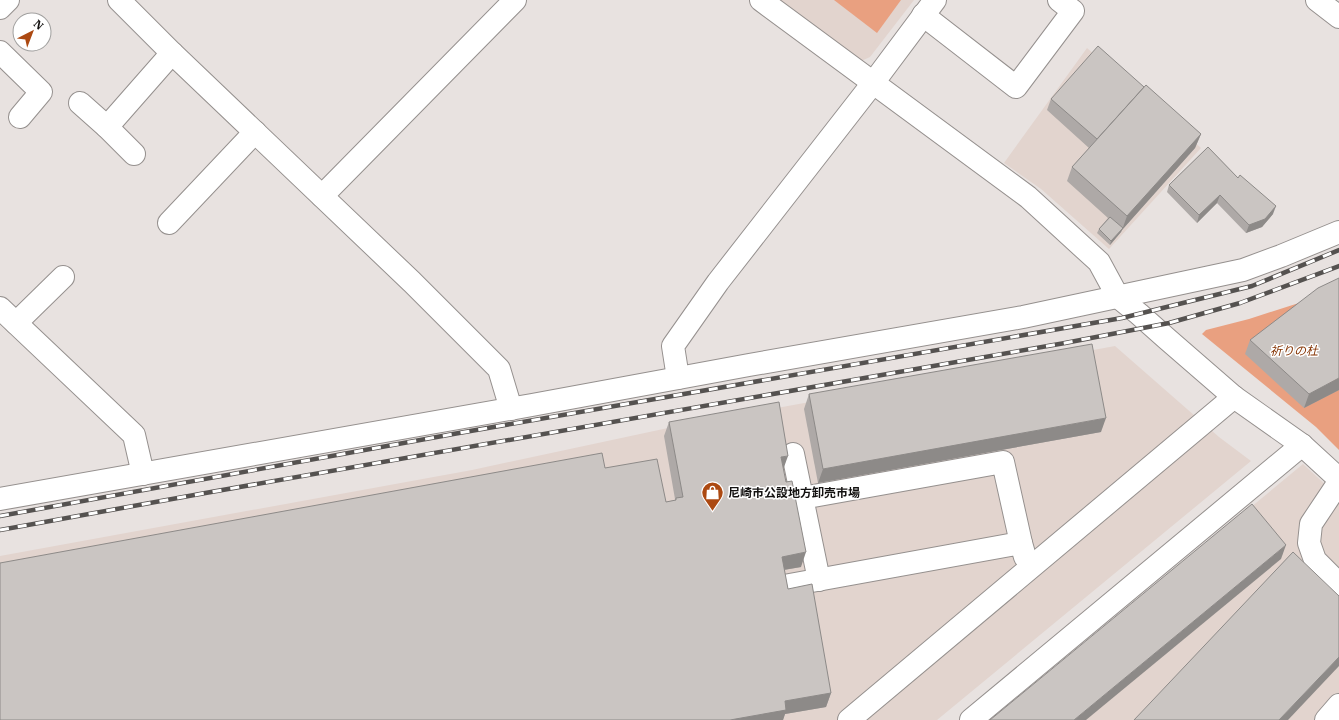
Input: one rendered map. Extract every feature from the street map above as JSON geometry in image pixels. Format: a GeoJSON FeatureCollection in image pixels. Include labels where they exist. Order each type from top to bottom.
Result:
{"type":"FeatureCollection","features":[{"type":"Feature","properties":{"kind":"street"},"geometry":{"type":"LineString","coordinates":[[0,8],[8,0]]}},
{"type":"Feature","properties":{"kind":"street"},"geometry":{"type":"LineString","coordinates":[[119,0],[172,53],[412,282],[499,369],[511,409]]}},
{"type":"Feature","properties":{"kind":"street"},"geometry":{"type":"LineString","coordinates":[[322,196],[515,0]]}},
{"type":"Feature","properties":{"kind":"street"},"geometry":{"type":"LineString","coordinates":[[761,0],[1028,197],[1099,262],[1118,297],[1234,397],[1302,445],[1339,480],[1311,524],[1309,543],[1314,560],[1339,584]]}},
{"type":"Feature","properties":{"kind":"street"},"geometry":{"type":"LineString","coordinates":[[678,378],[673,346],[718,282],[873,83],[929,7],[1016,87],[1073,11],[1059,0]]}},
{"type":"Feature","properties":{"kind":"street"},"geometry":{"type":"LineString","coordinates":[[1317,0],[1339,17]]}},
{"type":"Feature","properties":{"kind":"street"},"geometry":{"type":"LineString","coordinates":[[0,52],[41,92],[20,117]]}},
{"type":"Feature","properties":{"kind":"street"},"geometry":{"type":"LineString","coordinates":[[107,127],[172,53]]}},
{"type":"Feature","properties":{"kind":"street"},"geometry":{"type":"LineString","coordinates":[[80,103],[134,154]]}},
{"type":"Feature","properties":{"kind":"street"},"geometry":{"type":"LineString","coordinates":[[169,222],[255,132]]}},
{"type":"Feature","properties":{"kind":"street"},"geometry":{"type":"LineString","coordinates":[[0,499],[1023,317],[1243,270],[1339,232]]}},
{"type":"Feature","properties":{"kind":"street"},"geometry":{"type":"LineString","coordinates":[[16,323],[63,277]]}},
{"type":"Feature","properties":{"kind":"street"},"geometry":{"type":"LineString","coordinates":[[0,308],[134,434],[143,474]]}},
{"type":"Feature","properties":{"kind":"street"},"geometry":{"type":"LineString","coordinates":[[849,720],[1234,397]]}},
{"type":"Feature","properties":{"kind":"street"},"geometry":{"type":"LineString","coordinates":[[971,720],[1302,445]]}},
{"type":"Feature","properties":{"kind":"street"},"geometry":{"type":"LineString","coordinates":[[793,454],[819,580]]}},
{"type":"Feature","properties":{"kind":"street"},"geometry":{"type":"LineString","coordinates":[[802,498],[1003,462],[1021,543],[1029,569]]}},
{"type":"Feature","properties":{"kind":"street"},"geometry":{"type":"LineString","coordinates":[[784,586],[1021,543]]}},
{"type":"Feature","properties":{"kind":"street"},"geometry":{"type":"LineString","coordinates":[[1326,720],[1339,705]]}},
{"type":"Feature","properties":{"kind":"shaded area"},"geometry":{"type":"Polygon","coordinates":[[[775,0],[914,0],[870,57],[859,62],[775,0]]]}},
{"type":"Feature","properties":{"kind":"shaded area"},"geometry":{"type":"Polygon","coordinates":[[[1087,48],[1201,148],[1109,249],[1041,189],[1004,163],[1087,48]]]}},
{"type":"Feature","properties":{"kind":"shaded area","name":"尼崎市公設地方卸売市場"},"geometry":{"type":"Polygon","coordinates":[[[1115,346],[1219,437],[1251,461],[937,720],[0,720],[0,556],[472,470],[668,428],[1115,346]]]}},
{"type":"Feature","properties":{"kind":"shaded area"},"geometry":{"type":"Polygon","coordinates":[[[1303,464],[1339,497],[1339,720],[994,720],[1303,464]]]}},
{"type":"Feature","properties":{"kind":"green space"},"geometry":{"type":"Polygon","coordinates":[[[834,0],[901,0],[877,33],[834,0]]]}},
{"type":"Feature","properties":{"kind":"green space","name":"祈りの杜"},"geometry":{"type":"Polygon","coordinates":[[[1339,285],[1339,450],[1316,427],[1202,334],[1206,330],[1249,319],[1302,302],[1339,285]]]}},
{"type":"Feature","properties":{"kind":"building"},"geometry":{"type":"Polygon","coordinates":[[[1098,46],[1144,87],[1097,139],[1051,99],[1098,46]]]}},
{"type":"Feature","properties":{"kind":"building"},"geometry":{"type":"Polygon","coordinates":[[[1146,85],[1201,134],[1127,216],[1072,167],[1146,85]]]}},
{"type":"Feature","properties":{"kind":"building"},"geometry":{"type":"Polygon","coordinates":[[[1208,147],[1238,178],[1240,175],[1276,206],[1265,219],[1249,225],[1220,195],[1199,215],[1169,185],[1208,147]]]}},
{"type":"Feature","properties":{"kind":"building"},"geometry":{"type":"Polygon","coordinates":[[[1110,217],[1123,228],[1111,241],[1099,229],[1110,217]]]}},
{"type":"Feature","properties":{"kind":"building"},"geometry":{"type":"Polygon","coordinates":[[[1339,278],[1339,378],[1309,394],[1250,340],[1318,288],[1339,278]]]}},
{"type":"Feature","properties":{"kind":"building"},"geometry":{"type":"Polygon","coordinates":[[[1092,344],[1106,418],[823,469],[809,394],[1092,344]]]}},
{"type":"Feature","properties":{"kind":"building","name":"尼崎市公設地方卸売市場"},"geometry":{"type":"Polygon","coordinates":[[[779,402],[788,456],[781,457],[786,482],[792,481],[806,552],[782,557],[788,589],[812,584],[831,693],[785,701],[786,710],[730,720],[0,720],[0,563],[602,453],[605,468],[657,459],[666,502],[676,500],[676,498],[683,497],[669,422],[779,402]]]}},
{"type":"Feature","properties":{"kind":"building"},"geometry":{"type":"Polygon","coordinates":[[[1252,504],[1286,545],[1074,720],[990,720],[1252,504]]]}},
{"type":"Feature","properties":{"kind":"building"},"geometry":{"type":"Polygon","coordinates":[[[1293,552],[1339,596],[1339,657],[1279,720],[1134,720],[1293,552]]]}},
{"type":"Feature","properties":{"kind":"railway"},"geometry":{"type":"LineString","coordinates":[[0,516],[459,433],[1122,318],[1252,286],[1339,250]]}},
{"type":"Feature","properties":{"kind":"railway"},"geometry":{"type":"LineString","coordinates":[[0,530],[1065,343],[1169,323],[1240,303],[1339,266]]}},
{"type":"Feature","properties":{"kind":"place","name":"尼崎市公設地方卸売市場"},"geometry":{"type":"Point","coordinates":[712,512]}}]}
